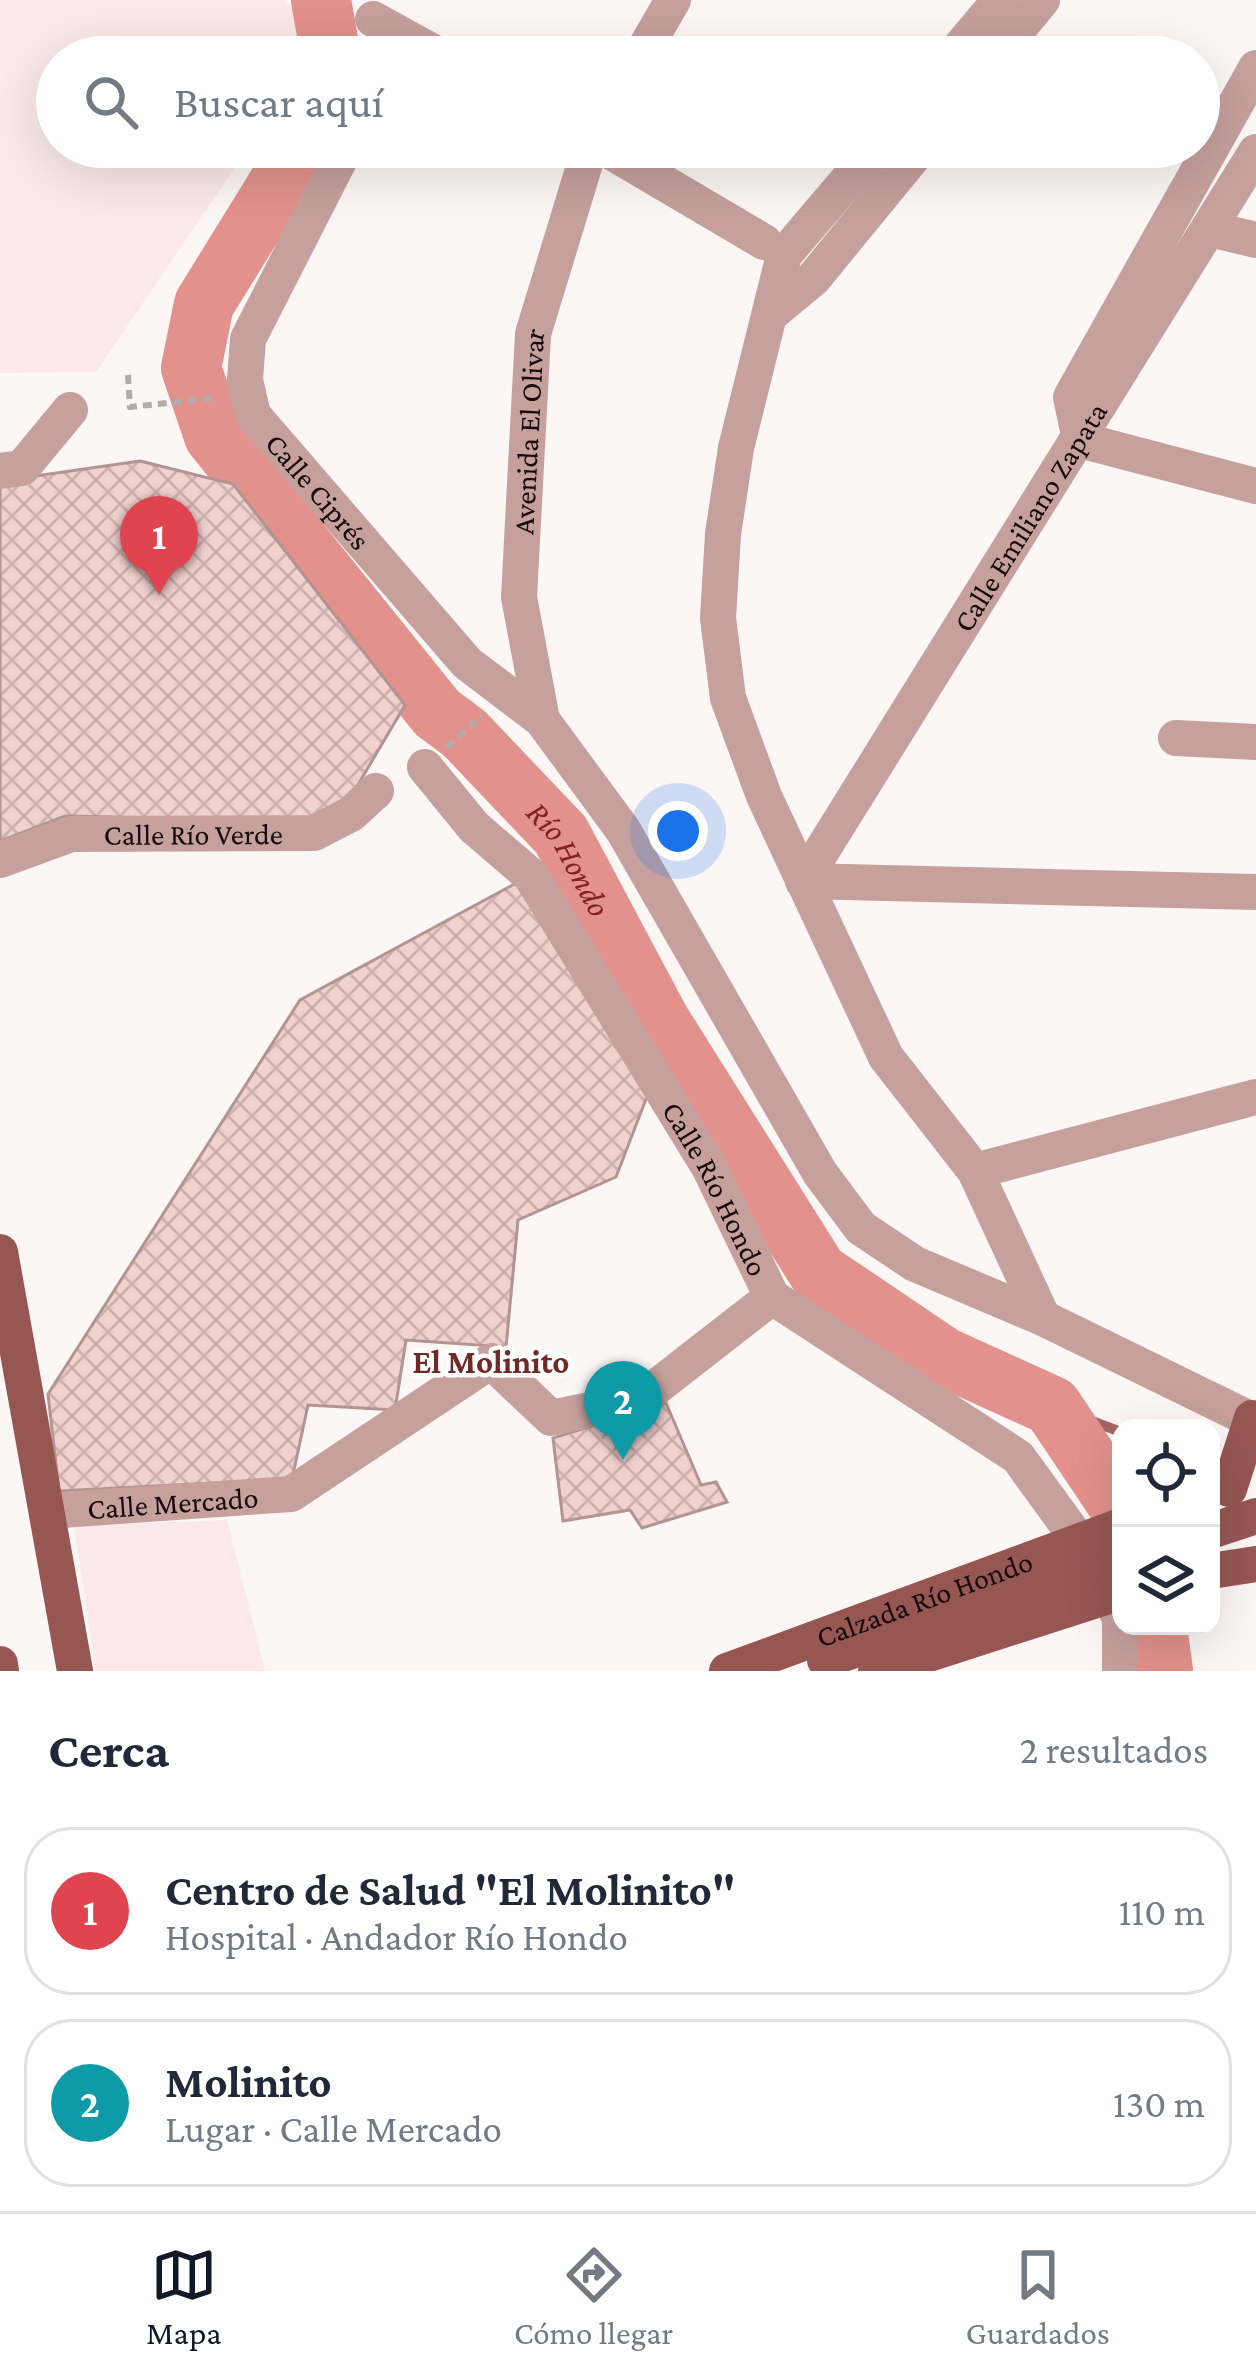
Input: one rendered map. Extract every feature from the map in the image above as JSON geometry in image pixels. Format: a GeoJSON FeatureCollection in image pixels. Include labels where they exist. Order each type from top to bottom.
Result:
{"type":"FeatureCollection","features":[{"type":"Feature","properties":{"kind":"main road"},"geometry":{"type":"LineString","coordinates":[[0,1252],[75,1671]]}},
{"type":"Feature","properties":{"kind":"main road"},"geometry":{"type":"LineString","coordinates":[[1232,1488],[1254,1420]]}},
{"type":"Feature","properties":{"kind":"main road"},"geometry":{"type":"LineString","coordinates":[[1220,1528],[1256,1516]]}},
{"type":"Feature","properties":{"kind":"main road","name":"Calzada Río Hondo"},"geometry":{"type":"LineString","coordinates":[[728,1671],[1118,1527]]}},
{"type":"Feature","properties":{"kind":"main road"},"geometry":{"type":"LineString","coordinates":[[876,1671],[1112,1577]]}},
{"type":"Feature","properties":{"kind":"main road","name":"Calzada Río Hondo"},"geometry":{"type":"LineString","coordinates":[[793,1671],[1112,1577]]}},
{"type":"Feature","properties":{"kind":"main road","name":"Calzada Río Hondo"},"geometry":{"type":"LineString","coordinates":[[830,1671],[1112,1577]]}},
{"type":"Feature","properties":{"kind":"street"},"geometry":{"type":"LineString","coordinates":[[652,36],[673,0]]}},
{"type":"Feature","properties":{"kind":"street"},"geometry":{"type":"LineString","coordinates":[[970,36],[1000,0]]}},
{"type":"Feature","properties":{"kind":"street"},"geometry":{"type":"LineString","coordinates":[[1012,36],[1042,0]]}},
{"type":"Feature","properties":{"kind":"street"},"geometry":{"type":"LineString","coordinates":[[370,9],[410,36]]}},
{"type":"Feature","properties":{"kind":"street"},"geometry":{"type":"LineString","coordinates":[[1220,132],[1256,68]]}},
{"type":"Feature","properties":{"kind":"street","name":"Calle Emiliano Zapata"},"geometry":{"type":"LineString","coordinates":[[803,881],[1256,152]]}},
{"type":"Feature","properties":{"kind":"street","name":"Calle Ciprés"},"geometry":{"type":"LineString","coordinates":[[335,168],[248,340],[245,380],[254,416],[467,664],[542,720]]}},
{"type":"Feature","properties":{"kind":"street","name":"Avenida El Olivar"},"geometry":{"type":"LineString","coordinates":[[542,720],[519,597],[533,334],[584,168]]}},
{"type":"Feature","properties":{"kind":"street"},"geometry":{"type":"LineString","coordinates":[[639,168],[764,242]]}},
{"type":"Feature","properties":{"kind":"street"},"geometry":{"type":"LineString","coordinates":[[858,168],[784,255],[736,448],[722,534],[718,618],[728,698],[803,881],[886,1057],[975,1171],[1043,1318]]}},
{"type":"Feature","properties":{"kind":"street"},"geometry":{"type":"LineString","coordinates":[[772,313],[813,279],[904,168]]}},
{"type":"Feature","properties":{"kind":"street"},"geometry":{"type":"LineString","coordinates":[[1200,168],[1071,397],[1080,440],[1256,486]]}},
{"type":"Feature","properties":{"kind":"street"},"geometry":{"type":"LineString","coordinates":[[1210,230],[1256,240]]}},
{"type":"Feature","properties":{"kind":"street"},"geometry":{"type":"LineString","coordinates":[[0,471],[22,468],[70,410]]}},
{"type":"Feature","properties":{"kind":"street"},"geometry":{"type":"LineString","coordinates":[[542,720],[623,830],[820,1173],[861,1228],[915,1264],[1043,1318],[1254,1420]]}},
{"type":"Feature","properties":{"kind":"street"},"geometry":{"type":"LineString","coordinates":[[1177,738],[1256,742]]}},
{"type":"Feature","properties":{"kind":"street","name":"Calle Río Hondo"},"geometry":{"type":"LineString","coordinates":[[429,763],[474,827],[531,876],[710,1167],[772,1297],[1018,1457],[1079,1541],[1112,1573]]}},
{"type":"Feature","properties":{"kind":"street","name":"Calle Río Verde"},"geometry":{"type":"LineString","coordinates":[[0,860],[71,834],[314,833],[351,814],[376,791]]}},
{"type":"Feature","properties":{"kind":"street"},"geometry":{"type":"LineString","coordinates":[[803,881],[1256,892]]}},
{"type":"Feature","properties":{"kind":"street"},"geometry":{"type":"LineString","coordinates":[[975,1171],[1256,1096]]}},
{"type":"Feature","properties":{"kind":"street","name":"Calle Mercado"},"geometry":{"type":"LineString","coordinates":[[47,1511],[291,1494],[491,1361],[551,1418],[640,1399],[772,1297]]}},
{"type":"Feature","properties":{"kind":"street","name":"Calle Río Hondo"},"geometry":{"type":"LineString","coordinates":[[1120,1635],[1120,1671]]}},
{"type":"Feature","properties":{"kind":"path"},"geometry":{"type":"LineString","coordinates":[[128,375],[130,406],[218,398]]}},
{"type":"Feature","properties":{"kind":"path"},"geometry":{"type":"LineString","coordinates":[[429,763],[489,710]]}},
{"type":"Feature","properties":{"kind":"shaded area"},"geometry":{"type":"Polygon","coordinates":[[[0,0],[286,0],[298,18],[300,36],[36,36],[36,168],[235,168],[96,372],[0,373],[0,0]]]}},
{"type":"Feature","properties":{"kind":"shaded area"},"geometry":{"type":"Polygon","coordinates":[[[227,1520],[265,1671],[96,1671],[74,1526],[227,1520]]]}},
{"type":"Feature","properties":{"kind":"building"},"geometry":{"type":"Polygon","coordinates":[[[140,461],[233,484],[405,705],[346,805],[316,821],[65,816],[0,841],[0,481],[140,461]]]}},
{"type":"Feature","properties":{"kind":"building"},"geometry":{"type":"Polygon","coordinates":[[[520,881],[648,1094],[616,1177],[518,1220],[506,1347],[406,1340],[395,1410],[308,1405],[292,1479],[59,1491],[48,1394],[300,1000],[520,881]]]}},
{"type":"Feature","properties":{"kind":"building"},"geometry":{"type":"Polygon","coordinates":[[[666,1403],[701,1485],[716,1482],[727,1502],[642,1528],[630,1510],[563,1521],[553,1438],[666,1403]]]}},
{"type":"Feature","properties":{"kind":"waterway","name":"Río Hondo"},"geometry":{"type":"LineString","coordinates":[[321,0],[327,36]]}},
{"type":"Feature","properties":{"kind":"waterway","name":"Río Hondo"},"geometry":{"type":"LineString","coordinates":[[288,168],[204,304],[191,368],[214,436],[437,713],[464,733],[561,835],[660,1021],[818,1272],[944,1357],[1052,1406],[1112,1496]]}},
{"type":"Feature","properties":{"kind":"waterway"},"geometry":{"type":"LineString","coordinates":[[1052,1406],[1112,1429]]}},
{"type":"Feature","properties":{"kind":"waterway"},"geometry":{"type":"LineString","coordinates":[[1158,1635],[1163,1671]]}},
{"type":"Feature","properties":{"kind":"place","name":"Centro de Salud \"El Molinito\""},"geometry":{"type":"Point","coordinates":[159,595]}},
{"type":"Feature","properties":{"kind":"place","name":"Molinito"},"geometry":{"type":"Point","coordinates":[623,1460]}},
{"type":"Feature","properties":{"kind":"district","name":"El Molinito"},"geometry":{"type":"Point","coordinates":[491,1361]}}]}
